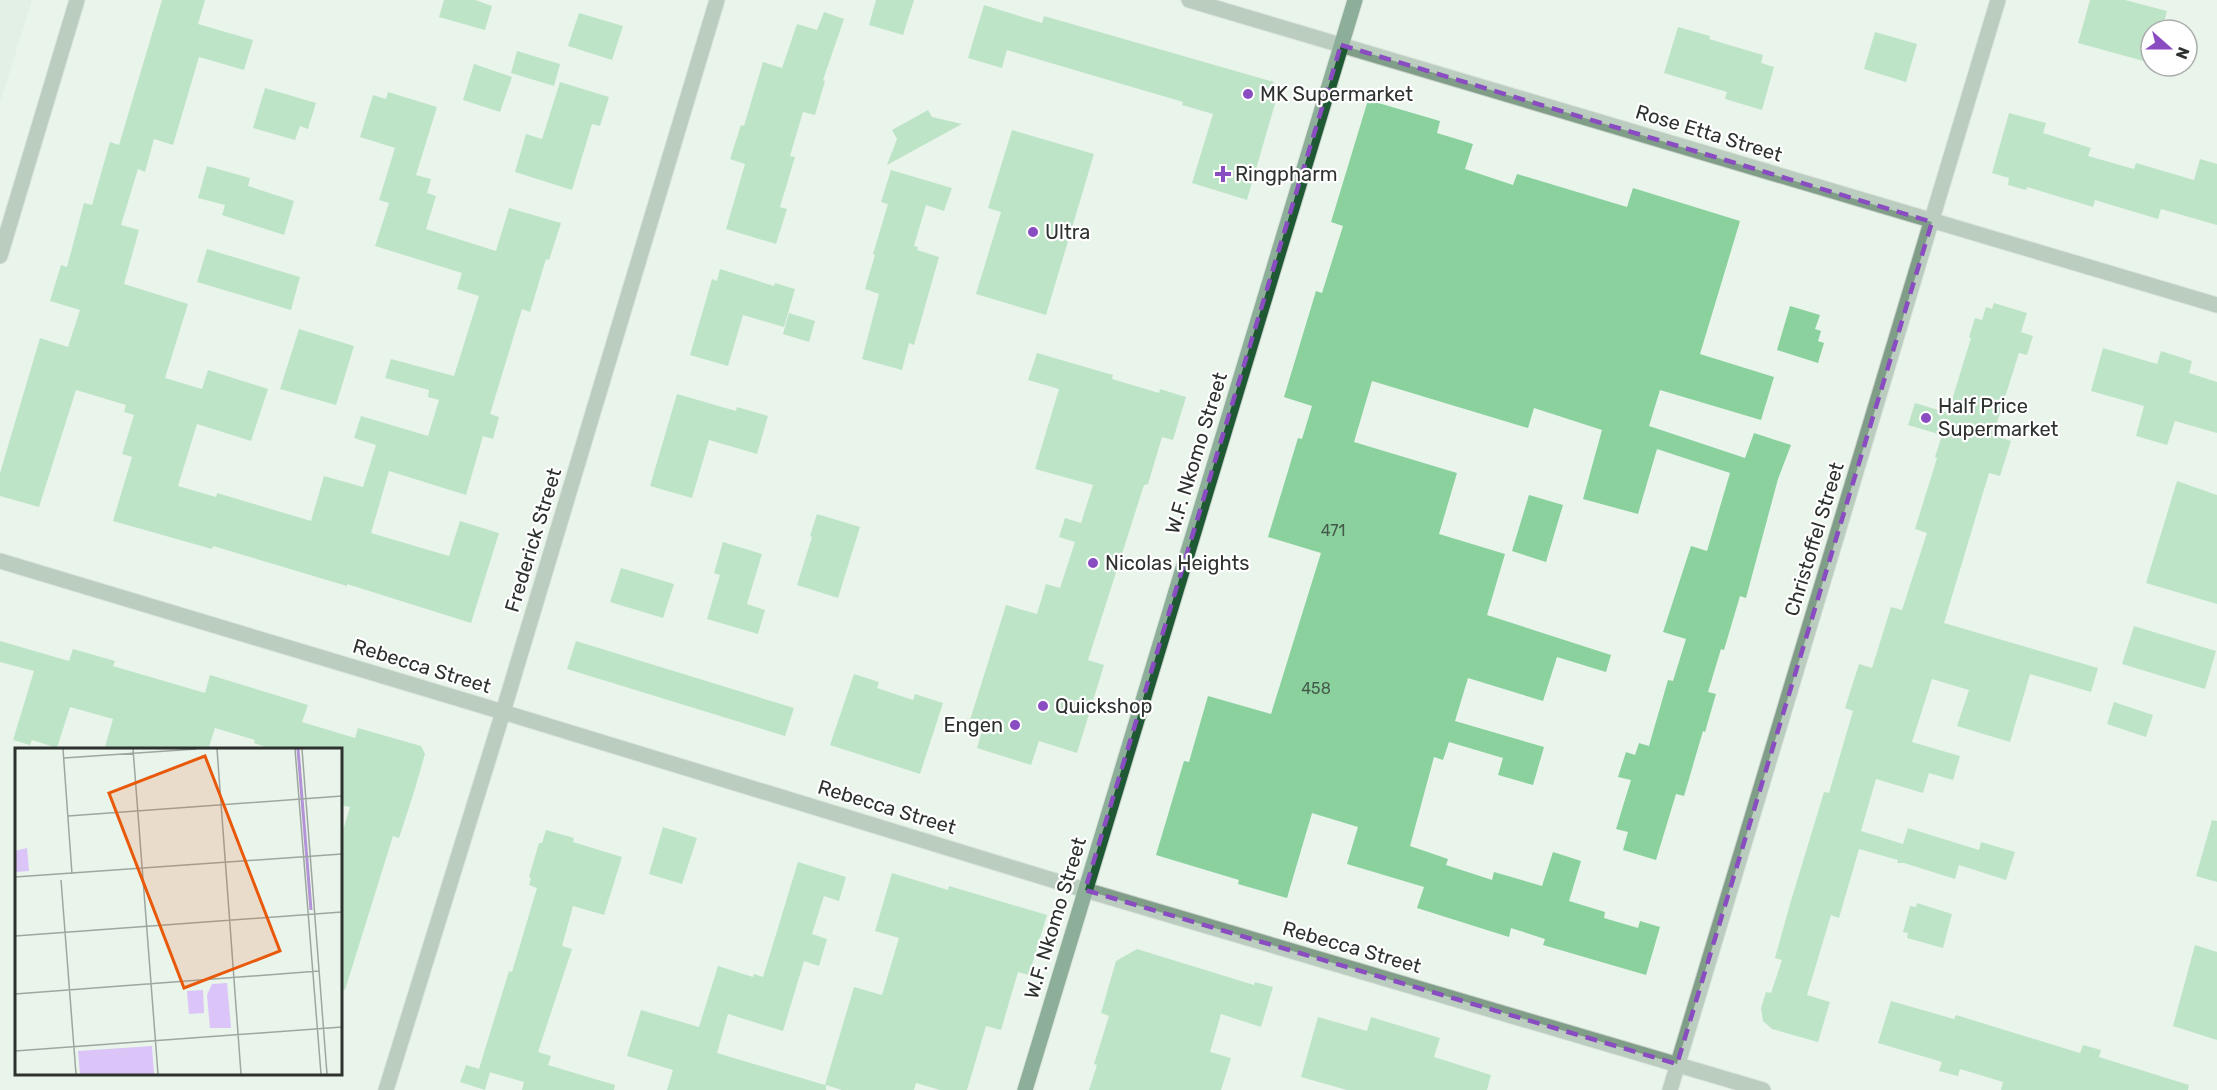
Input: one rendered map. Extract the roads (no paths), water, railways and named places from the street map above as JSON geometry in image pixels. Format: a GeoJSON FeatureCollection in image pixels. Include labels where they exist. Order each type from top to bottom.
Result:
{"type":"FeatureCollection","features":[{"type":"Feature","properties":{"kind":"main road","name":"W.F. Nkomo Street"},"geometry":{"type":"LineString","coordinates":[[1025,1090],[1355,0]]}},
{"type":"Feature","properties":{"kind":"street"},"geometry":{"type":"LineString","coordinates":[[0,256],[77,0]]}},
{"type":"Feature","properties":{"kind":"street","name":"Frederick Street"},"geometry":{"type":"LineString","coordinates":[[386,1090],[503,712],[717,0]]}},
{"type":"Feature","properties":{"kind":"street","name":"Rose Etta Street"},"geometry":{"type":"LineString","coordinates":[[1189,0],[2217,305]]}},
{"type":"Feature","properties":{"kind":"street","name":"Christoffel Street"},"geometry":{"type":"LineString","coordinates":[[1670,1090],[1998,0]]}},
{"type":"Feature","properties":{"kind":"street","name":"Rebecca Street"},"geometry":{"type":"LineString","coordinates":[[0,561],[1085,890],[1763,1090]]}},
{"type":"Feature","properties":{"kind":"place","name":"MK Supermarket"},"geometry":{"type":"Point","coordinates":[1248,94]}},
{"type":"Feature","properties":{"kind":"place","name":"Ringpharm"},"geometry":{"type":"Point","coordinates":[1223,174]}},
{"type":"Feature","properties":{"kind":"place","name":"Ultra"},"geometry":{"type":"Point","coordinates":[1033,232]}},
{"type":"Feature","properties":{"kind":"place","name":"Half Price Supermarket"},"geometry":{"type":"Point","coordinates":[1926,418]}},
{"type":"Feature","properties":{"kind":"place","name":"Nicolas Heights"},"geometry":{"type":"Point","coordinates":[1093,563]}},
{"type":"Feature","properties":{"kind":"place","name":"Quickshop"},"geometry":{"type":"Point","coordinates":[1043,706]}},
{"type":"Feature","properties":{"kind":"place","name":"Engen"},"geometry":{"type":"Point","coordinates":[1015,725]}}]}
